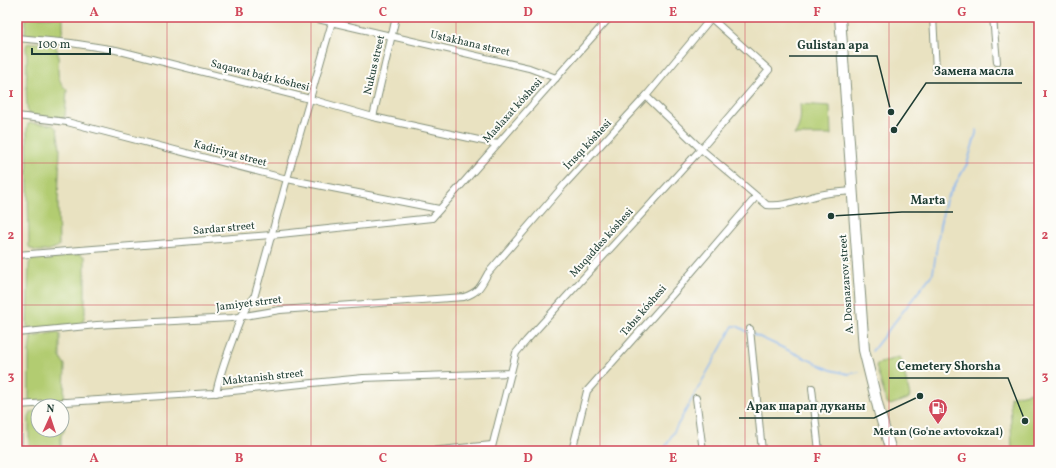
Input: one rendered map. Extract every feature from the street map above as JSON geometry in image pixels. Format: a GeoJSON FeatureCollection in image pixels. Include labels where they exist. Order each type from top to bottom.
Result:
{"type":"FeatureCollection","features":[{"type":"Feature","properties":{"kind":"main road","name":"A. Dosnazarov street"},"geometry":{"type":"LineString","coordinates":[[840,17],[864,350],[879,411],[891,451]]}},
{"type":"Feature","properties":{"kind":"main road"},"geometry":{"type":"LineString","coordinates":[[17,393],[18,451]]}},
{"type":"Feature","properties":{"kind":"street","name":"Ustakhana street"},"geometry":{"type":"LineString","coordinates":[[309,17],[529,68],[556,78]]}},
{"type":"Feature","properties":{"kind":"street","name":"Nukus street"},"geometry":{"type":"LineString","coordinates":[[373,117],[396,17]]}},
{"type":"Feature","properties":{"kind":"street","name":"Maslaxat kóshesi"},"geometry":{"type":"LineString","coordinates":[[432,218],[610,17]]}},
{"type":"Feature","properties":{"kind":"street"},"geometry":{"type":"LineString","coordinates":[[932,17],[936,70]]}},
{"type":"Feature","properties":{"kind":"street"},"geometry":{"type":"LineString","coordinates":[[993,17],[997,62]]}},
{"type":"Feature","properties":{"kind":"street","name":"Muqaddes kóshesi"},"geometry":{"type":"LineString","coordinates":[[492,448],[516,353],[700,149],[769,70],[712,18]]}},
{"type":"Feature","properties":{"kind":"street","name":"Írısqı kóshesi"},"geometry":{"type":"LineString","coordinates":[[480,287],[488,273],[559,191],[646,96],[712,18]]}},
{"type":"Feature","properties":{"kind":"street"},"geometry":{"type":"LineString","coordinates":[[216,392],[221,369],[246,306],[254,298],[332,22]]}},
{"type":"Feature","properties":{"kind":"street","name":"Saqawat baǵı kóshesi"},"geometry":{"type":"LineString","coordinates":[[17,38],[72,43],[116,50],[310,99],[373,117],[497,144]]}},
{"type":"Feature","properties":{"kind":"street"},"geometry":{"type":"LineString","coordinates":[[646,96],[700,149],[767,205],[788,205],[820,194],[853,191]]}},
{"type":"Feature","properties":{"kind":"street","name":"Kadiriyat street"},"geometry":{"type":"LineString","coordinates":[[17,116],[67,122],[287,179],[439,209]]}},
{"type":"Feature","properties":{"kind":"street","name":"Tabıs kóshesi"},"geometry":{"type":"LineString","coordinates":[[572,451],[587,391],[756,197]]}},
{"type":"Feature","properties":{"kind":"street","name":"Sardar street"},"geometry":{"type":"LineString","coordinates":[[17,255],[271,235],[432,218]]}},
{"type":"Feature","properties":{"kind":"street","name":"Jamiyet strret"},"geometry":{"type":"LineString","coordinates":[[17,333],[97,325],[232,318],[280,310],[464,297],[474,294],[480,287]]}},
{"type":"Feature","properties":{"kind":"street"},"geometry":{"type":"LineString","coordinates":[[750,329],[762,451]]}},
{"type":"Feature","properties":{"kind":"street","name":"Maktanish street"},"geometry":{"type":"LineString","coordinates":[[17,405],[216,392],[362,378],[511,373]]}},
{"type":"Feature","properties":{"kind":"street"},"geometry":{"type":"LineString","coordinates":[[812,388],[819,451]]}},
{"type":"Feature","properties":{"kind":"street"},"geometry":{"type":"LineString","coordinates":[[696,398],[702,451]]}},
{"type":"Feature","properties":{"kind":"street"},"geometry":{"type":"LineString","coordinates":[[430,451],[492,448]]}},
{"type":"Feature","properties":{"kind":"green space"},"geometry":{"type":"Polygon","coordinates":[[[26,17],[63,17],[61,37],[27,36],[25,33],[26,17]]]}},
{"type":"Feature","properties":{"kind":"green space"},"geometry":{"type":"Polygon","coordinates":[[[53,43],[57,49],[59,78],[67,90],[65,117],[61,119],[28,114],[26,93],[26,47],[27,44],[53,43]]]}},
{"type":"Feature","properties":{"kind":"green space"},"geometry":{"type":"Polygon","coordinates":[[[800,104],[830,106],[831,135],[794,135],[800,121],[800,104]]]}},
{"type":"Feature","properties":{"kind":"green space"},"geometry":{"type":"Polygon","coordinates":[[[28,124],[53,125],[57,129],[60,148],[58,203],[59,246],[44,251],[39,251],[29,247],[27,129],[28,124]]]}},
{"type":"Feature","properties":{"kind":"green space"},"geometry":{"type":"Polygon","coordinates":[[[80,254],[85,257],[85,314],[83,321],[80,325],[30,329],[27,326],[29,263],[33,258],[80,254]]]}},
{"type":"Feature","properties":{"kind":"green space"},"geometry":{"type":"Polygon","coordinates":[[[57,332],[60,334],[60,357],[65,365],[64,398],[30,398],[29,402],[29,352],[31,337],[57,332]]]}},
{"type":"Feature","properties":{"kind":"green space"},"geometry":{"type":"Polygon","coordinates":[[[899,357],[910,396],[908,399],[890,405],[887,403],[876,366],[877,364],[899,357]]]}},
{"type":"Feature","properties":{"kind":"green space"},"geometry":{"type":"Polygon","coordinates":[[[1039,390],[1039,451],[1012,451],[1010,397],[1039,390]]]}},
{"type":"Feature","properties":{"kind":"green space"},"geometry":{"type":"Polygon","coordinates":[[[30,415],[30,438],[61,438],[61,451],[29,451],[30,415]]]}},
{"type":"Feature","properties":{"kind":"waterway"},"geometry":{"type":"LineString","coordinates":[[872,351],[933,273],[940,225],[946,200],[967,164],[977,130]]}},
{"type":"Feature","properties":{"kind":"waterway"},"geometry":{"type":"LineString","coordinates":[[663,451],[733,326],[737,326],[748,332]]}},
{"type":"Feature","properties":{"kind":"waterway"},"geometry":{"type":"LineString","coordinates":[[753,334],[831,370],[848,374],[859,372]]}},
{"type":"Feature","properties":{"kind":"place","name":"Gulistan apa"},"geometry":{"type":"Point","coordinates":[891,112]}},
{"type":"Feature","properties":{"kind":"place","name":"Замена масла"},"geometry":{"type":"Point","coordinates":[894,130]}},
{"type":"Feature","properties":{"kind":"place","name":"Marta"},"geometry":{"type":"Point","coordinates":[831,216]}},
{"type":"Feature","properties":{"kind":"place","name":"Арак шарап дуканы"},"geometry":{"type":"Point","coordinates":[920,396]}},
{"type":"Feature","properties":{"kind":"place","name":"Cemetery Shorsha"},"geometry":{"type":"Point","coordinates":[1025,421]}},
{"type":"Feature","properties":{"kind":"place","name":"Metan (Go'ne avtovokzal)"},"geometry":{"type":"Point","coordinates":[938,425]}}]}
